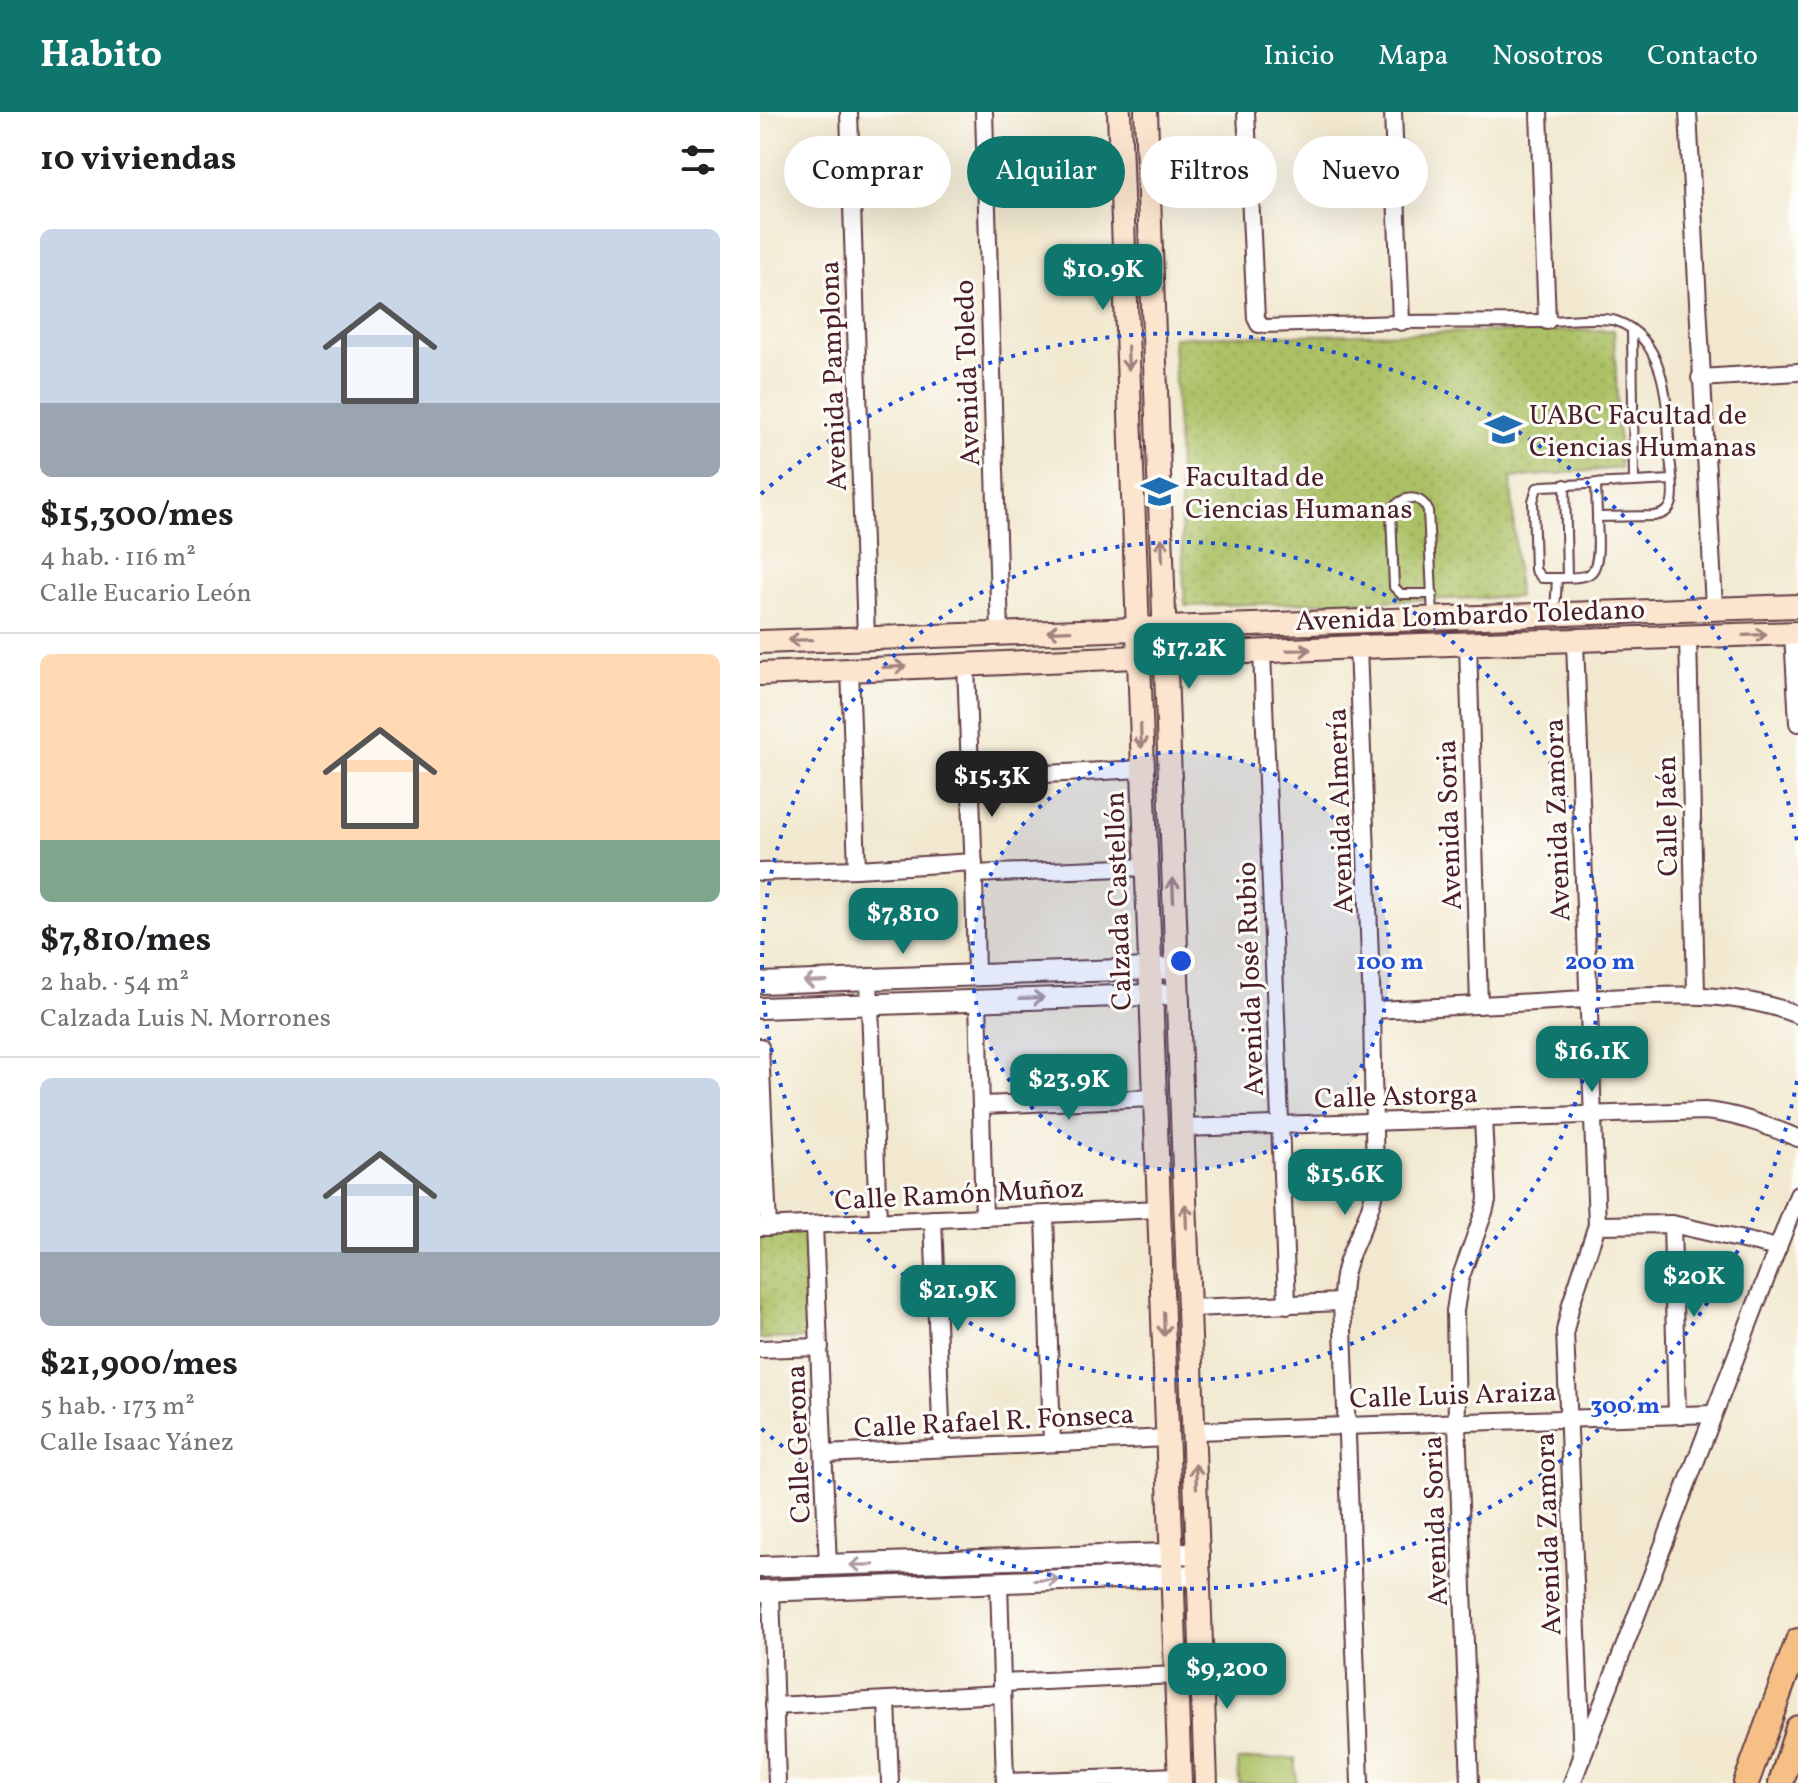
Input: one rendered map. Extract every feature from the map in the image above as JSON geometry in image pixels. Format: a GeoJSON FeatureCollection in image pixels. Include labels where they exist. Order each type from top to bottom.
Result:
{"type":"FeatureCollection","features":[{"type":"Feature","properties":{"kind":"main road","name":"Calzada Castellón"},"geometry":{"type":"LineString","coordinates":[[1119,112],[1180,1780]]}},
{"type":"Feature","properties":{"kind":"main road","name":"Calzada Castellón"},"geometry":{"type":"LineString","coordinates":[[1146,112],[1206,1783]]}},
{"type":"Feature","properties":{"kind":"main road","name":"Avenida Lombardo Toledano"},"geometry":{"type":"LineString","coordinates":[[760,642],[1798,606]]}},
{"type":"Feature","properties":{"kind":"main road"},"geometry":{"type":"LineString","coordinates":[[1637,638],[1655,632],[1703,628],[1711,622],[1714,607]]}},
{"type":"Feature","properties":{"kind":"main road"},"geometry":{"type":"LineString","coordinates":[[1468,644],[1473,634],[1483,628],[1534,622],[1555,613]]}},
{"type":"Feature","properties":{"kind":"main road"},"geometry":{"type":"LineString","coordinates":[[1358,647],[1378,640],[1421,637],[1431,628],[1428,618]]}},
{"type":"Feature","properties":{"kind":"main road","name":"Avenida Lombardo Toledano"},"geometry":{"type":"LineString","coordinates":[[760,674],[1358,647],[1796,634]]}},
{"type":"Feature","properties":{"kind":"main road"},"geometry":{"type":"LineString","coordinates":[[1746,1777],[1798,1641]]}},
{"type":"Feature","properties":{"kind":"main road"},"geometry":{"type":"LineString","coordinates":[[1781,1783],[1798,1728]]}},
{"type":"Feature","properties":{"kind":"street","name":"Avenida Pamplona"},"geometry":{"type":"LineString","coordinates":[[849,112],[866,638]]}},
{"type":"Feature","properties":{"kind":"street","name":"Avenida Toledo"},"geometry":{"type":"LineString","coordinates":[[984,112],[1000,633]]}},
{"type":"Feature","properties":{"kind":"street"},"geometry":{"type":"LineString","coordinates":[[1246,112],[1256,318],[1259,324],[1265,326],[1547,321],[1539,112]]}},
{"type":"Feature","properties":{"kind":"street"},"geometry":{"type":"LineString","coordinates":[[1393,112],[1401,322]]}},
{"type":"Feature","properties":{"kind":"street"},"geometry":{"type":"LineString","coordinates":[[1688,112],[1714,607]]}},
{"type":"Feature","properties":{"kind":"street"},"geometry":{"type":"LineString","coordinates":[[1700,378],[1798,372]]}},
{"type":"Feature","properties":{"kind":"street"},"geometry":{"type":"LineString","coordinates":[[1796,634],[1798,723]]}},
{"type":"Feature","properties":{"kind":"street","name":"Calle Jaén"},"geometry":{"type":"LineString","coordinates":[[1688,636],[1696,994]]}},
{"type":"Feature","properties":{"kind":"street","name":"Avenida Zamora"},"geometry":{"type":"LineString","coordinates":[[1575,642],[1597,1225],[1567,1316],[1565,1331],[1582,1758]]}},
{"type":"Feature","properties":{"kind":"street","name":"Avenida Soria"},"geometry":{"type":"LineString","coordinates":[[1468,644],[1479,1005]]}},
{"type":"Feature","properties":{"kind":"street","name":"Avenida Almería"},"geometry":{"type":"LineString","coordinates":[[1358,647],[1372,1010],[1374,1194],[1344,1275],[1342,1302],[1360,1783]]}},
{"type":"Feature","properties":{"kind":"street","name":"Avenida José Rubio"},"geometry":{"type":"LineString","coordinates":[[1262,651],[1287,1305]]}},
{"type":"Feature","properties":{"kind":"street"},"geometry":{"type":"LineString","coordinates":[[966,665],[976,975]]}},
{"type":"Feature","properties":{"kind":"street"},"geometry":{"type":"LineString","coordinates":[[850,669],[857,869]]}},
{"type":"Feature","properties":{"kind":"street"},"geometry":{"type":"LineString","coordinates":[[971,778],[1142,769]]}},
{"type":"Feature","properties":{"kind":"street"},"geometry":{"type":"LineString","coordinates":[[760,872],[1145,867]]}},
{"type":"Feature","properties":{"kind":"street"},"geometry":{"type":"LineString","coordinates":[[760,983],[1176,968]]}},
{"type":"Feature","properties":{"kind":"street"},"geometry":{"type":"LineString","coordinates":[[869,979],[878,1222]]}},
{"type":"Feature","properties":{"kind":"street"},"geometry":{"type":"LineString","coordinates":[[760,1008],[1177,994]]}},
{"type":"Feature","properties":{"kind":"street"},"geometry":{"type":"LineString","coordinates":[[1372,1010],[1696,994],[1771,1006],[1798,1015]]}},
{"type":"Feature","properties":{"kind":"street"},"geometry":{"type":"LineString","coordinates":[[978,1000],[984,1217]]}},
{"type":"Feature","properties":{"kind":"street"},"geometry":{"type":"LineString","coordinates":[[760,1047],[764,1227]]}},
{"type":"Feature","properties":{"kind":"street"},"geometry":{"type":"LineString","coordinates":[[981,1105],[1154,1098]]}},
{"type":"Feature","properties":{"kind":"street","name":"Calle Astorga"},"geometry":{"type":"LineString","coordinates":[[1183,1128],[1705,1111],[1728,1113],[1798,1138]]}},
{"type":"Feature","properties":{"kind":"street","name":"Avenida Soria"},"geometry":{"type":"LineString","coordinates":[[1470,1783],[1455,1311],[1460,1279],[1487,1200],[1483,1118]]}},
{"type":"Feature","properties":{"kind":"street"},"geometry":{"type":"LineString","coordinates":[[1572,1783],[1798,1195]]}},
{"type":"Feature","properties":{"kind":"street","name":"Calle Ramón Muñoz"},"geometry":{"type":"LineString","coordinates":[[764,1227],[1159,1209]]}},
{"type":"Feature","properties":{"kind":"street"},"geometry":{"type":"LineString","coordinates":[[1045,1215],[1052,1443]]}},
{"type":"Feature","properties":{"kind":"street"},"geometry":{"type":"LineString","coordinates":[[933,1219],[942,1448]]}},
{"type":"Feature","properties":{"kind":"street"},"geometry":{"type":"LineString","coordinates":[[1597,1225],[1672,1224],[1778,1248]]}},
{"type":"Feature","properties":{"kind":"street"},"geometry":{"type":"LineString","coordinates":[[1672,1224],[1677,1415]]}},
{"type":"Feature","properties":{"kind":"street","name":"Calle Gerona"},"geometry":{"type":"LineString","coordinates":[[814,1225],[828,1566]]}},
{"type":"Feature","properties":{"kind":"street"},"geometry":{"type":"LineString","coordinates":[[1190,1308],[1342,1302]]}},
{"type":"Feature","properties":{"kind":"street"},"geometry":{"type":"LineString","coordinates":[[760,1349],[820,1347]]}},
{"type":"Feature","properties":{"kind":"street","name":"Calle Luis Araiza"},"geometry":{"type":"LineString","coordinates":[[1195,1431],[1713,1414]]}},
{"type":"Feature","properties":{"kind":"street","name":"Calle Rafael R. Fonseca"},"geometry":{"type":"LineString","coordinates":[[824,1454],[1167,1438]]}},
{"type":"Feature","properties":{"kind":"street"},"geometry":{"type":"LineString","coordinates":[[760,1567],[940,1563],[1200,1564]]}},
{"type":"Feature","properties":{"kind":"street"},"geometry":{"type":"LineString","coordinates":[[940,1563],[941,1585]]}},
{"type":"Feature","properties":{"kind":"street"},"geometry":{"type":"LineString","coordinates":[[777,1783],[765,1591],[999,1582],[1173,1565]]}},
{"type":"Feature","properties":{"kind":"street"},"geometry":{"type":"LineString","coordinates":[[999,1582],[1005,1783],[1180,1780]]}},
{"type":"Feature","properties":{"kind":"street"},"geometry":{"type":"LineString","coordinates":[[774,1706],[887,1700],[1176,1675]]}},
{"type":"Feature","properties":{"kind":"street"},"geometry":{"type":"LineString","coordinates":[[887,1700],[890,1783]]}},
{"type":"Feature","properties":{"kind":"lane"},"geometry":{"type":"LineString","coordinates":[[1547,321],[1613,320],[1632,330],[1650,349],[1662,377],[1672,503],[1663,513],[1654,516],[1597,517]]}},
{"type":"Feature","properties":{"kind":"lane"},"geometry":{"type":"LineString","coordinates":[[1632,330],[1634,482]]}},
{"type":"Feature","properties":{"kind":"lane"},"geometry":{"type":"LineString","coordinates":[[1596,483],[1595,569],[1585,576],[1542,578],[1535,570],[1534,496],[1539,486],[1565,484],[1672,480]]}},
{"type":"Feature","properties":{"kind":"lane"},"geometry":{"type":"LineString","coordinates":[[1555,613],[1562,578],[1565,484]]}},
{"type":"Feature","properties":{"kind":"lane"},"geometry":{"type":"LineString","coordinates":[[1428,594],[1401,594],[1394,584],[1391,513],[1396,503],[1406,498],[1418,499],[1428,510],[1428,594],[1428,618]]}},
{"type":"Feature","properties":{"kind":"green space"},"geometry":{"type":"Polygon","coordinates":[[[1614,330],[1620,468],[1511,478],[1518,597],[1185,606],[1173,337],[1614,330]]]}},
{"type":"Feature","properties":{"kind":"green space"},"geometry":{"type":"Polygon","coordinates":[[[808,1226],[815,1338],[760,1339],[760,1228],[808,1226]]]}},
{"type":"Feature","properties":{"kind":"green space"},"geometry":{"type":"Polygon","coordinates":[[[1295,1758],[1296,1783],[1239,1783],[1238,1760],[1295,1758]]]}},
{"type":"Feature","properties":{"kind":"place","name":"UABC Facultad de Ciencias Humanas"},"geometry":{"type":"Point","coordinates":[1503,430]}},
{"type":"Feature","properties":{"kind":"place","name":"Facultad de Ciencias Humanas"},"geometry":{"type":"Point","coordinates":[1159,492]}}]}
